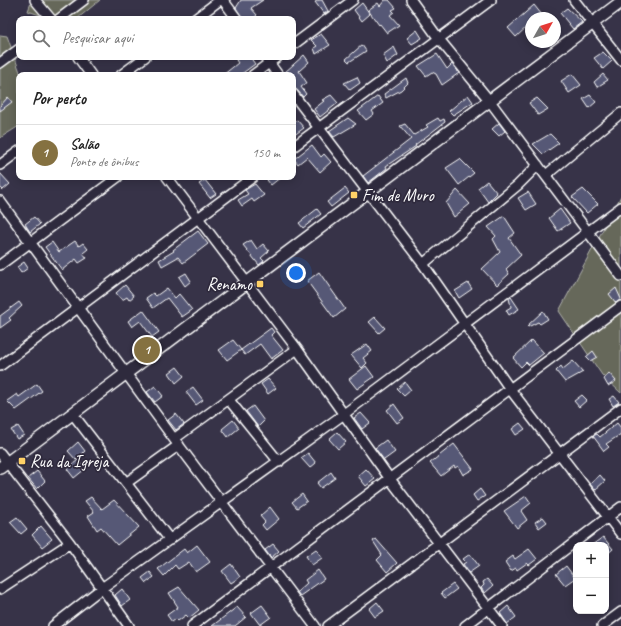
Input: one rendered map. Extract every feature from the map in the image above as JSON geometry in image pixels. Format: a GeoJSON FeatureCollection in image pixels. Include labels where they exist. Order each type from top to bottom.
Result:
{"type":"FeatureCollection","features":[{"type":"Feature","properties":{"kind":"street"},"geometry":{"type":"LineString","coordinates":[[35,0],[48,16]]}},
{"type":"Feature","properties":{"kind":"street"},"geometry":{"type":"LineString","coordinates":[[63,16],[84,0]]}},
{"type":"Feature","properties":{"kind":"street"},"geometry":{"type":"LineString","coordinates":[[199,16],[222,0],[235,16]]}},
{"type":"Feature","properties":{"kind":"street"},"geometry":{"type":"LineString","coordinates":[[296,43],[353,0]]}},
{"type":"Feature","properties":{"kind":"street"},"geometry":{"type":"LineString","coordinates":[[411,0],[439,39],[490,100],[621,276]]}},
{"type":"Feature","properties":{"kind":"street"},"geometry":{"type":"LineString","coordinates":[[296,145],[491,0]]}},
{"type":"Feature","properties":{"kind":"street"},"geometry":{"type":"LineString","coordinates":[[574,0],[621,60]]}},
{"type":"Feature","properties":{"kind":"street"},"geometry":{"type":"LineString","coordinates":[[3,465],[126,372],[248,283],[621,2]]}},
{"type":"Feature","properties":{"kind":"street"},"geometry":{"type":"LineString","coordinates":[[0,62],[16,51]]}},
{"type":"Feature","properties":{"kind":"street"},"geometry":{"type":"LineString","coordinates":[[80,60],[89,72]]}},
{"type":"Feature","properties":{"kind":"street"},"geometry":{"type":"LineString","coordinates":[[125,72],[141,60]]}},
{"type":"Feature","properties":{"kind":"street"},"geometry":{"type":"LineString","coordinates":[[256,72],[267,60],[276,72]]}},
{"type":"Feature","properties":{"kind":"street"},"geometry":{"type":"LineString","coordinates":[[296,98],[367,193],[423,264],[510,389],[621,534]]}},
{"type":"Feature","properties":{"kind":"street"},"geometry":{"type":"LineString","coordinates":[[546,175],[621,113]]}},
{"type":"Feature","properties":{"kind":"street"},"geometry":{"type":"LineString","coordinates":[[0,165],[16,153]]}},
{"type":"Feature","properties":{"kind":"street"},"geometry":{"type":"LineString","coordinates":[[423,264],[518,184],[538,165]]}},
{"type":"Feature","properties":{"kind":"street"},"geometry":{"type":"LineString","coordinates":[[0,265],[114,180]]}},
{"type":"Feature","properties":{"kind":"street"},"geometry":{"type":"LineString","coordinates":[[169,180],[297,349],[390,479],[502,626]]}},
{"type":"Feature","properties":{"kind":"street"},"geometry":{"type":"LineString","coordinates":[[0,366],[249,180]]}},
{"type":"Feature","properties":{"kind":"street"},"geometry":{"type":"LineString","coordinates":[[0,201],[177,442],[315,626]]}},
{"type":"Feature","properties":{"kind":"street"},"geometry":{"type":"LineString","coordinates":[[53,626],[102,588],[279,462],[621,207]]}},
{"type":"Feature","properties":{"kind":"street"},"geometry":{"type":"LineString","coordinates":[[192,626],[299,548],[621,306]]}},
{"type":"Feature","properties":{"kind":"street"},"geometry":{"type":"LineString","coordinates":[[126,483],[229,400],[297,349]]}},
{"type":"Feature","properties":{"kind":"street"},"geometry":{"type":"LineString","coordinates":[[229,400],[279,462]]}},
{"type":"Feature","properties":{"kind":"street"},"geometry":{"type":"LineString","coordinates":[[328,626],[621,408]]}},
{"type":"Feature","properties":{"kind":"street"},"geometry":{"type":"LineString","coordinates":[[72,413],[170,540]]}},
{"type":"Feature","properties":{"kind":"street"},"geometry":{"type":"LineString","coordinates":[[0,453],[3,465],[70,543],[130,626]]}},
{"type":"Feature","properties":{"kind":"street"},"geometry":{"type":"LineString","coordinates":[[465,626],[621,507]]}},
{"type":"Feature","properties":{"kind":"street"},"geometry":{"type":"LineString","coordinates":[[0,589],[70,543]]}},
{"type":"Feature","properties":{"kind":"street"},"geometry":{"type":"LineString","coordinates":[[602,626],[621,612]]}},
{"type":"Feature","properties":{"kind":"green space"},"geometry":{"type":"Polygon","coordinates":[[[32,0],[100,0],[81,16],[42,16],[28,11],[32,0]]]}},
{"type":"Feature","properties":{"kind":"green space"},"geometry":{"type":"Polygon","coordinates":[[[0,35],[7,36],[20,72],[16,72],[16,128],[0,138],[0,35]]]}},
{"type":"Feature","properties":{"kind":"green space"},"geometry":{"type":"Polygon","coordinates":[[[621,196],[621,393],[602,375],[559,311],[621,196]]]}},
{"type":"Feature","properties":{"kind":"building"},"geometry":{"type":"Polygon","coordinates":[[[241,0],[263,0],[251,8],[257,15],[256,16],[241,16],[236,8],[241,0]]]}},
{"type":"Feature","properties":{"kind":"building"},"geometry":{"type":"Polygon","coordinates":[[[322,0],[328,11],[324,14],[315,2],[322,0]]]}},
{"type":"Feature","properties":{"kind":"building"},"geometry":{"type":"Polygon","coordinates":[[[385,0],[389,0],[396,8],[392,10],[394,12],[390,15],[399,25],[387,33],[368,10],[378,3],[380,6],[385,0]]]}},
{"type":"Feature","properties":{"kind":"building"},"geometry":{"type":"Polygon","coordinates":[[[362,3],[370,14],[362,21],[354,10],[362,3]]]}},
{"type":"Feature","properties":{"kind":"building"},"geometry":{"type":"Polygon","coordinates":[[[534,5],[540,12],[526,12],[534,5]]]}},
{"type":"Feature","properties":{"kind":"building"},"geometry":{"type":"Polygon","coordinates":[[[567,8],[582,22],[573,29],[561,12],[567,8]]]}},
{"type":"Feature","properties":{"kind":"building"},"geometry":{"type":"Polygon","coordinates":[[[525,13],[525,29],[516,37],[508,28],[525,13]]]}},
{"type":"Feature","properties":{"kind":"building"},"geometry":{"type":"Polygon","coordinates":[[[417,30],[422,38],[412,44],[407,38],[417,30]]]}},
{"type":"Feature","properties":{"kind":"building"},"geometry":{"type":"Polygon","coordinates":[[[321,34],[330,45],[316,54],[314,48],[317,46],[311,40],[321,34]]]}},
{"type":"Feature","properties":{"kind":"building"},"geometry":{"type":"Polygon","coordinates":[[[362,45],[366,51],[349,62],[346,59],[362,45]]]}},
{"type":"Feature","properties":{"kind":"building"},"geometry":{"type":"Polygon","coordinates":[[[394,47],[398,55],[387,63],[383,55],[394,47]]]}},
{"type":"Feature","properties":{"kind":"building"},"geometry":{"type":"Polygon","coordinates":[[[603,52],[612,61],[603,69],[594,58],[603,52]]]}},
{"type":"Feature","properties":{"kind":"building"},"geometry":{"type":"Polygon","coordinates":[[[437,54],[447,69],[452,64],[459,73],[442,85],[436,74],[432,72],[426,76],[418,66],[437,54]]]}},
{"type":"Feature","properties":{"kind":"building"},"geometry":{"type":"Polygon","coordinates":[[[304,55],[309,62],[299,71],[307,83],[301,87],[306,94],[303,97],[296,90],[296,72],[285,72],[304,55]]]}},
{"type":"Feature","properties":{"kind":"building"},"geometry":{"type":"Polygon","coordinates":[[[236,60],[252,60],[255,64],[244,72],[227,72],[238,63],[236,60]]]}},
{"type":"Feature","properties":{"kind":"building"},"geometry":{"type":"Polygon","coordinates":[[[572,74],[581,85],[569,93],[561,81],[572,74]]]}},
{"type":"Feature","properties":{"kind":"building"},"geometry":{"type":"Polygon","coordinates":[[[603,74],[608,80],[597,87],[594,82],[603,74]]]}},
{"type":"Feature","properties":{"kind":"building"},"geometry":{"type":"Polygon","coordinates":[[[357,77],[360,83],[350,90],[344,83],[357,77]]]}},
{"type":"Feature","properties":{"kind":"building"},"geometry":{"type":"Polygon","coordinates":[[[406,78],[408,83],[401,90],[386,98],[384,94],[406,78]]]}},
{"type":"Feature","properties":{"kind":"building"},"geometry":{"type":"Polygon","coordinates":[[[331,95],[338,103],[320,117],[314,109],[324,101],[322,100],[331,95]]]}},
{"type":"Feature","properties":{"kind":"building"},"geometry":{"type":"Polygon","coordinates":[[[468,95],[473,102],[453,115],[449,111],[468,95]]]}},
{"type":"Feature","properties":{"kind":"building"},"geometry":{"type":"Polygon","coordinates":[[[590,95],[596,102],[589,108],[583,99],[590,95]]]}},
{"type":"Feature","properties":{"kind":"building"},"geometry":{"type":"Polygon","coordinates":[[[378,96],[383,103],[372,111],[374,114],[366,120],[358,111],[378,96]]]}},
{"type":"Feature","properties":{"kind":"building"},"geometry":{"type":"Polygon","coordinates":[[[8,97],[12,102],[0,111],[0,106],[8,97]]]}},
{"type":"Feature","properties":{"kind":"building"},"geometry":{"type":"Polygon","coordinates":[[[537,98],[548,109],[538,115],[529,103],[537,98]]]}},
{"type":"Feature","properties":{"kind":"building"},"geometry":{"type":"Polygon","coordinates":[[[348,118],[356,124],[334,137],[329,131],[348,118]]]}},
{"type":"Feature","properties":{"kind":"building"},"geometry":{"type":"Polygon","coordinates":[[[438,118],[440,121],[444,119],[445,122],[415,145],[416,146],[386,166],[387,168],[368,183],[363,176],[411,139],[400,126],[405,124],[414,135],[428,127],[426,125],[438,118]]]}},
{"type":"Feature","properties":{"kind":"building"},"geometry":{"type":"Polygon","coordinates":[[[297,120],[304,128],[296,134],[297,120]]]}},
{"type":"Feature","properties":{"kind":"building"},"geometry":{"type":"Polygon","coordinates":[[[499,123],[505,131],[499,136],[492,129],[499,123]]]}},
{"type":"Feature","properties":{"kind":"building"},"geometry":{"type":"Polygon","coordinates":[[[550,134],[559,143],[543,154],[533,144],[550,134]]]}},
{"type":"Feature","properties":{"kind":"building"},"geometry":{"type":"Polygon","coordinates":[[[312,145],[321,157],[324,154],[331,162],[320,172],[307,157],[298,164],[296,157],[312,145]]]}},
{"type":"Feature","properties":{"kind":"building"},"geometry":{"type":"Polygon","coordinates":[[[460,159],[474,173],[459,185],[446,168],[460,159]]]}},
{"type":"Feature","properties":{"kind":"building"},"geometry":{"type":"Polygon","coordinates":[[[0,173],[10,184],[3,190],[0,187],[0,173]]]}},
{"type":"Feature","properties":{"kind":"building"},"geometry":{"type":"Polygon","coordinates":[[[205,180],[216,194],[210,198],[199,184],[205,180]]]}},
{"type":"Feature","properties":{"kind":"building"},"geometry":{"type":"Polygon","coordinates":[[[267,180],[277,180],[271,185],[267,180]]]}},
{"type":"Feature","properties":{"kind":"building"},"geometry":{"type":"Polygon","coordinates":[[[487,181],[497,193],[488,202],[478,188],[487,181]]]}},
{"type":"Feature","properties":{"kind":"building"},"geometry":{"type":"Polygon","coordinates":[[[255,184],[264,195],[254,202],[252,199],[242,206],[238,200],[248,194],[245,190],[255,184]]]}},
{"type":"Feature","properties":{"kind":"building"},"geometry":{"type":"Polygon","coordinates":[[[345,188],[349,193],[331,207],[327,202],[345,188]]]}},
{"type":"Feature","properties":{"kind":"building"},"geometry":{"type":"Polygon","coordinates":[[[583,189],[598,204],[587,213],[572,197],[583,189]]]}},
{"type":"Feature","properties":{"kind":"building"},"geometry":{"type":"Polygon","coordinates":[[[457,190],[470,204],[454,217],[446,203],[457,190]]]}},
{"type":"Feature","properties":{"kind":"building"},"geometry":{"type":"Polygon","coordinates":[[[528,192],[536,204],[526,210],[518,198],[528,192]]]}},
{"type":"Feature","properties":{"kind":"building"},"geometry":{"type":"Polygon","coordinates":[[[317,209],[321,214],[303,228],[299,223],[317,209]]]}},
{"type":"Feature","properties":{"kind":"building"},"geometry":{"type":"Polygon","coordinates":[[[560,209],[570,223],[558,231],[549,218],[560,209]]]}},
{"type":"Feature","properties":{"kind":"building"},"geometry":{"type":"Polygon","coordinates":[[[504,216],[515,233],[509,238],[521,255],[506,269],[509,274],[497,285],[482,269],[500,252],[493,239],[496,236],[488,227],[504,216]]]}},
{"type":"Feature","properties":{"kind":"building"},"geometry":{"type":"Polygon","coordinates":[[[34,217],[40,224],[30,232],[25,224],[34,217]]]}},
{"type":"Feature","properties":{"kind":"building"},"geometry":{"type":"Polygon","coordinates":[[[198,231],[208,244],[183,263],[178,257],[162,266],[159,260],[174,251],[173,250],[198,231]]]}},
{"type":"Feature","properties":{"kind":"building"},"geometry":{"type":"Polygon","coordinates":[[[251,240],[257,249],[263,244],[269,251],[261,258],[264,261],[259,265],[243,245],[251,240]]]}},
{"type":"Feature","properties":{"kind":"building"},"geometry":{"type":"Polygon","coordinates":[[[75,241],[79,246],[83,243],[88,249],[83,253],[87,258],[79,263],[76,259],[62,270],[45,247],[52,242],[59,252],[75,241]]]}},
{"type":"Feature","properties":{"kind":"building"},"geometry":{"type":"Polygon","coordinates":[[[24,262],[28,268],[21,273],[17,267],[24,262]]]}},
{"type":"Feature","properties":{"kind":"building"},"geometry":{"type":"Polygon","coordinates":[[[319,272],[345,309],[334,318],[307,281],[319,272]]]}},
{"type":"Feature","properties":{"kind":"building"},"geometry":{"type":"Polygon","coordinates":[[[186,273],[191,281],[185,286],[179,277],[186,273]]]}},
{"type":"Feature","properties":{"kind":"building"},"geometry":{"type":"Polygon","coordinates":[[[468,283],[472,289],[459,298],[455,291],[468,283]]]}},
{"type":"Feature","properties":{"kind":"building"},"geometry":{"type":"Polygon","coordinates":[[[125,285],[134,296],[129,300],[127,297],[122,300],[116,293],[125,285]]]}},
{"type":"Feature","properties":{"kind":"building"},"geometry":{"type":"Polygon","coordinates":[[[167,288],[175,298],[179,294],[192,310],[182,317],[167,298],[153,308],[146,298],[153,293],[156,296],[167,288]]]}},
{"type":"Feature","properties":{"kind":"building"},"geometry":{"type":"Polygon","coordinates":[[[616,288],[621,299],[616,303],[609,294],[616,288]]]}},
{"type":"Feature","properties":{"kind":"building"},"geometry":{"type":"Polygon","coordinates":[[[511,297],[519,309],[509,315],[506,310],[511,307],[509,298],[511,297]]]}},
{"type":"Feature","properties":{"kind":"building"},"geometry":{"type":"Polygon","coordinates":[[[19,302],[22,306],[9,318],[11,320],[0,328],[0,316],[19,302]]]}},
{"type":"Feature","properties":{"kind":"building"},"geometry":{"type":"Polygon","coordinates":[[[143,310],[159,332],[152,337],[140,321],[132,327],[128,321],[143,310]]]}},
{"type":"Feature","properties":{"kind":"building"},"geometry":{"type":"Polygon","coordinates":[[[543,311],[548,319],[540,324],[538,322],[528,327],[527,326],[543,311]]]}},
{"type":"Feature","properties":{"kind":"building"},"geometry":{"type":"Polygon","coordinates":[[[375,317],[385,328],[379,333],[369,322],[375,317]]]}},
{"type":"Feature","properties":{"kind":"building"},"geometry":{"type":"Polygon","coordinates":[[[271,328],[274,332],[271,335],[283,350],[271,359],[260,344],[245,355],[241,350],[271,328]]]}},
{"type":"Feature","properties":{"kind":"building"},"geometry":{"type":"Polygon","coordinates":[[[233,340],[241,350],[227,360],[219,350],[233,340]]]}},
{"type":"Feature","properties":{"kind":"building"},"geometry":{"type":"Polygon","coordinates":[[[532,340],[544,353],[529,365],[526,362],[521,367],[513,358],[532,340]]]}},
{"type":"Feature","properties":{"kind":"building"},"geometry":{"type":"Polygon","coordinates":[[[367,344],[372,351],[363,358],[367,363],[362,368],[351,355],[367,344]]]}},
{"type":"Feature","properties":{"kind":"building"},"geometry":{"type":"Polygon","coordinates":[[[593,351],[597,357],[590,361],[586,357],[593,351]]]}},
{"type":"Feature","properties":{"kind":"building"},"geometry":{"type":"Polygon","coordinates":[[[573,361],[583,372],[565,382],[556,371],[561,366],[563,369],[573,361]]]}},
{"type":"Feature","properties":{"kind":"building"},"geometry":{"type":"Polygon","coordinates":[[[366,366],[374,377],[357,389],[349,379],[366,366]]]}},
{"type":"Feature","properties":{"kind":"building"},"geometry":{"type":"Polygon","coordinates":[[[177,367],[184,376],[176,383],[169,373],[177,367]]]}},
{"type":"Feature","properties":{"kind":"building"},"geometry":{"type":"Polygon","coordinates":[[[609,373],[616,381],[608,386],[604,379],[609,373]]]}},
{"type":"Feature","properties":{"kind":"building"},"geometry":{"type":"Polygon","coordinates":[[[268,379],[276,388],[268,394],[261,384],[268,379]]]}},
{"type":"Feature","properties":{"kind":"building"},"geometry":{"type":"Polygon","coordinates":[[[405,382],[411,390],[404,396],[397,389],[405,382]]]}},
{"type":"Feature","properties":{"kind":"building"},"geometry":{"type":"Polygon","coordinates":[[[37,384],[42,391],[16,410],[7,401],[17,394],[19,397],[37,384]]]}},
{"type":"Feature","properties":{"kind":"building"},"geometry":{"type":"Polygon","coordinates":[[[155,386],[163,396],[155,402],[147,392],[155,386]]]}},
{"type":"Feature","properties":{"kind":"building"},"geometry":{"type":"Polygon","coordinates":[[[193,387],[203,400],[196,405],[186,392],[193,387]]]}},
{"type":"Feature","properties":{"kind":"building"},"geometry":{"type":"Polygon","coordinates":[[[582,395],[587,400],[579,407],[574,401],[582,395]]]}},
{"type":"Feature","properties":{"kind":"building"},"geometry":{"type":"Polygon","coordinates":[[[614,396],[619,402],[613,406],[609,399],[614,396]]]}},
{"type":"Feature","properties":{"kind":"building"},"geometry":{"type":"Polygon","coordinates":[[[394,404],[404,418],[397,423],[387,410],[394,404]]]}},
{"type":"Feature","properties":{"kind":"building"},"geometry":{"type":"Polygon","coordinates":[[[253,406],[264,421],[258,427],[246,411],[253,406]]]}},
{"type":"Feature","properties":{"kind":"building"},"geometry":{"type":"Polygon","coordinates":[[[361,413],[370,423],[362,429],[354,418],[361,413]]]}},
{"type":"Feature","properties":{"kind":"building"},"geometry":{"type":"Polygon","coordinates":[[[176,414],[184,424],[176,430],[168,420],[176,414]]]}},
{"type":"Feature","properties":{"kind":"building"},"geometry":{"type":"Polygon","coordinates":[[[233,420],[239,428],[228,437],[222,429],[233,420]]]}},
{"type":"Feature","properties":{"kind":"building"},"geometry":{"type":"Polygon","coordinates":[[[520,423],[525,429],[516,435],[512,429],[520,423]]]}},
{"type":"Feature","properties":{"kind":"building"},"geometry":{"type":"Polygon","coordinates":[[[617,423],[621,428],[621,434],[606,444],[609,447],[604,451],[593,436],[597,434],[600,437],[617,423]]]}},
{"type":"Feature","properties":{"kind":"building"},"geometry":{"type":"Polygon","coordinates":[[[18,426],[24,435],[17,439],[11,430],[18,426]]]}},
{"type":"Feature","properties":{"kind":"building"},"geometry":{"type":"Polygon","coordinates":[[[337,432],[346,442],[338,449],[329,439],[337,432]]]}},
{"type":"Feature","properties":{"kind":"building"},"geometry":{"type":"Polygon","coordinates":[[[386,440],[395,452],[384,460],[375,448],[386,440]]]}},
{"type":"Feature","properties":{"kind":"building"},"geometry":{"type":"Polygon","coordinates":[[[78,442],[85,451],[76,460],[68,451],[78,442]]]}},
{"type":"Feature","properties":{"kind":"building"},"geometry":{"type":"Polygon","coordinates":[[[454,444],[473,469],[463,475],[458,466],[455,468],[454,466],[441,476],[430,463],[454,444]]]}},
{"type":"Feature","properties":{"kind":"building"},"geometry":{"type":"Polygon","coordinates":[[[308,453],[316,463],[310,468],[301,458],[308,453]]]}},
{"type":"Feature","properties":{"kind":"building"},"geometry":{"type":"Polygon","coordinates":[[[78,460],[85,469],[74,478],[67,469],[78,460]]]}},
{"type":"Feature","properties":{"kind":"building"},"geometry":{"type":"Polygon","coordinates":[[[366,469],[375,479],[366,486],[358,476],[366,469]]]}},
{"type":"Feature","properties":{"kind":"building"},"geometry":{"type":"Polygon","coordinates":[[[37,471],[45,481],[37,489],[28,478],[37,471]]]}},
{"type":"Feature","properties":{"kind":"building"},"geometry":{"type":"Polygon","coordinates":[[[331,472],[335,478],[321,488],[317,483],[331,472]]]}},
{"type":"Feature","properties":{"kind":"building"},"geometry":{"type":"Polygon","coordinates":[[[600,475],[605,481],[595,490],[590,484],[600,475]]]}},
{"type":"Feature","properties":{"kind":"building"},"geometry":{"type":"Polygon","coordinates":[[[480,489],[485,496],[477,501],[473,495],[480,489]]]}},
{"type":"Feature","properties":{"kind":"building"},"geometry":{"type":"Polygon","coordinates":[[[302,494],[307,501],[297,508],[292,502],[302,494]]]}},
{"type":"Feature","properties":{"kind":"building"},"geometry":{"type":"Polygon","coordinates":[[[526,496],[531,503],[521,511],[527,520],[517,528],[504,511],[526,496]]]}},
{"type":"Feature","properties":{"kind":"building"},"geometry":{"type":"Polygon","coordinates":[[[91,497],[102,509],[114,500],[139,527],[117,545],[101,527],[97,530],[88,516],[94,512],[85,501],[91,497]]]}},
{"type":"Feature","properties":{"kind":"building"},"geometry":{"type":"Polygon","coordinates":[[[270,507],[279,519],[266,530],[262,525],[265,522],[260,516],[270,507]]]}},
{"type":"Feature","properties":{"kind":"building"},"geometry":{"type":"Polygon","coordinates":[[[17,517],[27,529],[21,534],[10,522],[17,517]]]}},
{"type":"Feature","properties":{"kind":"building"},"geometry":{"type":"Polygon","coordinates":[[[543,517],[547,522],[539,528],[535,522],[543,517]]]}},
{"type":"Feature","properties":{"kind":"building"},"geometry":{"type":"Polygon","coordinates":[[[41,526],[52,539],[42,547],[32,535],[41,526]]]}},
{"type":"Feature","properties":{"kind":"building"},"geometry":{"type":"Polygon","coordinates":[[[603,537],[607,542],[596,542],[603,537]]]}},
{"type":"Feature","properties":{"kind":"building"},"geometry":{"type":"Polygon","coordinates":[[[376,539],[397,563],[387,572],[377,560],[382,555],[373,541],[376,539]]]}},
{"type":"Feature","properties":{"kind":"building"},"geometry":{"type":"Polygon","coordinates":[[[273,544],[279,551],[271,558],[265,550],[273,544]]]}},
{"type":"Feature","properties":{"kind":"building"},"geometry":{"type":"Polygon","coordinates":[[[609,544],[613,549],[609,552],[609,544]]]}},
{"type":"Feature","properties":{"kind":"building"},"geometry":{"type":"Polygon","coordinates":[[[197,545],[210,562],[196,572],[189,562],[178,569],[175,565],[164,576],[158,569],[184,549],[187,553],[197,545]]]}},
{"type":"Feature","properties":{"kind":"building"},"geometry":{"type":"Polygon","coordinates":[[[316,549],[322,558],[312,565],[306,556],[316,549]]]}},
{"type":"Feature","properties":{"kind":"building"},"geometry":{"type":"Polygon","coordinates":[[[529,549],[537,559],[529,565],[527,563],[517,570],[516,568],[511,571],[505,562],[513,556],[515,559],[529,549]]]}},
{"type":"Feature","properties":{"kind":"building"},"geometry":{"type":"Polygon","coordinates":[[[470,554],[479,566],[469,573],[463,564],[466,562],[463,559],[470,554]]]}},
{"type":"Feature","properties":{"kind":"building"},"geometry":{"type":"Polygon","coordinates":[[[231,564],[240,577],[231,583],[222,571],[231,564]]]}},
{"type":"Feature","properties":{"kind":"building"},"geometry":{"type":"Polygon","coordinates":[[[566,566],[573,575],[573,579],[565,585],[556,574],[566,566]]]}},
{"type":"Feature","properties":{"kind":"building"},"geometry":{"type":"Polygon","coordinates":[[[318,570],[324,579],[300,596],[297,592],[307,583],[305,580],[318,570]]]}},
{"type":"Feature","properties":{"kind":"building"},"geometry":{"type":"Polygon","coordinates":[[[150,572],[154,577],[146,583],[142,578],[150,572]]]}},
{"type":"Feature","properties":{"kind":"building"},"geometry":{"type":"Polygon","coordinates":[[[487,579],[493,586],[485,593],[481,588],[484,585],[483,582],[487,579]]]}},
{"type":"Feature","properties":{"kind":"building"},"geometry":{"type":"Polygon","coordinates":[[[453,584],[457,589],[445,598],[441,593],[453,584]]]}},
{"type":"Feature","properties":{"kind":"building"},"geometry":{"type":"Polygon","coordinates":[[[179,587],[199,610],[189,618],[186,615],[178,621],[176,619],[172,622],[167,615],[178,607],[169,593],[179,587]]]}},
{"type":"Feature","properties":{"kind":"building"},"geometry":{"type":"Polygon","coordinates":[[[122,589],[130,600],[122,606],[115,595],[122,589]]]}},
{"type":"Feature","properties":{"kind":"building"},"geometry":{"type":"Polygon","coordinates":[[[377,602],[384,611],[375,617],[369,609],[377,602]]]}},
{"type":"Feature","properties":{"kind":"building"},"geometry":{"type":"Polygon","coordinates":[[[262,605],[271,617],[260,625],[251,613],[262,605]]]}},
{"type":"Feature","properties":{"kind":"building"},"geometry":{"type":"Polygon","coordinates":[[[508,606],[516,617],[507,624],[500,613],[508,606]]]}},
{"type":"Feature","properties":{"kind":"building"},"geometry":{"type":"Polygon","coordinates":[[[237,607],[246,617],[235,626],[212,626],[237,607]]]}},
{"type":"Feature","properties":{"kind":"place","name":"Fim de Muro"},"geometry":{"type":"Point","coordinates":[354,195]}},
{"type":"Feature","properties":{"kind":"place","name":"Renamo"},"geometry":{"type":"Point","coordinates":[260,284]}},
{"type":"Feature","properties":{"kind":"place","name":"Salão"},"geometry":{"type":"Point","coordinates":[147,350]}},
{"type":"Feature","properties":{"kind":"place","name":"Rua da Igreja"},"geometry":{"type":"Point","coordinates":[22,461]}}]}
